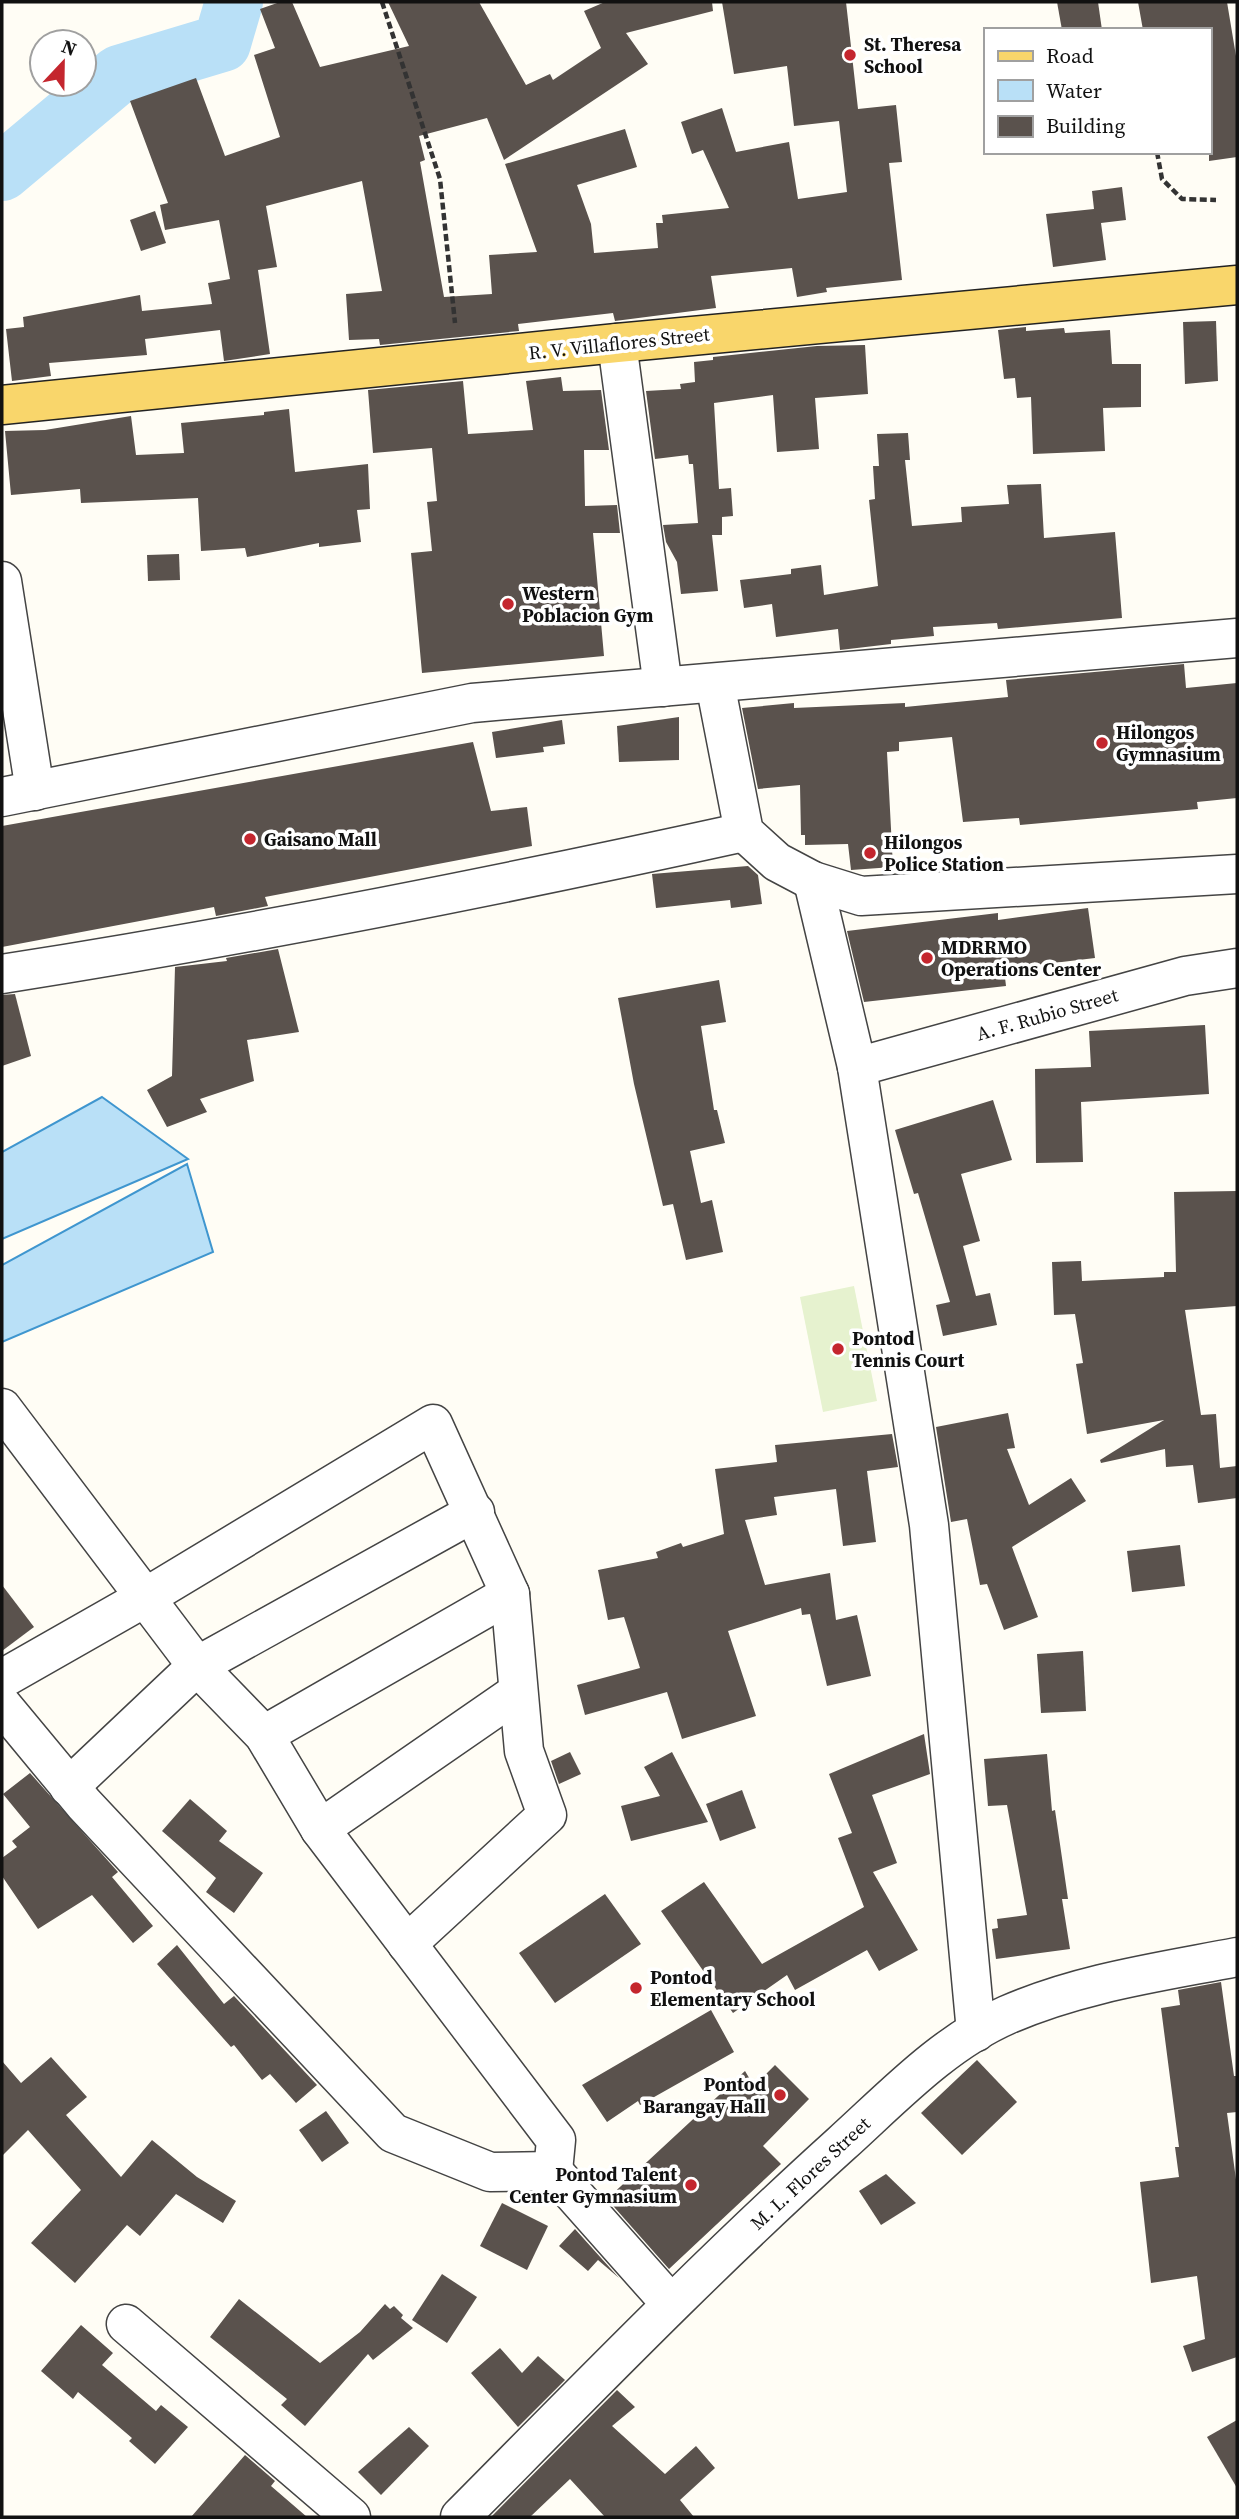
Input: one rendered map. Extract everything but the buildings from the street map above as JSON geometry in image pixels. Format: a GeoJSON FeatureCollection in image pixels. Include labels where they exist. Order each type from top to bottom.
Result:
{"type":"FeatureCollection","features":[{"type":"Feature","properties":{"kind":"main road","name":"R. V. Villaflores Street"},"geometry":{"type":"LineString","coordinates":[[2,405],[617,343],[1237,285]]}},
{"type":"Feature","properties":{"kind":"street"},"geometry":{"type":"LineString","coordinates":[[617,343],[663,687]]}},
{"type":"Feature","properties":{"kind":"street"},"geometry":{"type":"LineString","coordinates":[[2,581],[18,794],[472,703],[1237,638]]}},
{"type":"Feature","properties":{"kind":"street"},"geometry":{"type":"LineString","coordinates":[[715,682],[744,832],[777,862],[813,881],[861,895],[1237,874]]}},
{"type":"Feature","properties":{"kind":"street"},"geometry":{"type":"LineString","coordinates":[[2,974],[495,886],[744,832]]}},
{"type":"Feature","properties":{"kind":"street"},"geometry":{"type":"LineString","coordinates":[[813,881],[858,1067],[929,1525],[976,2032]]}},
{"type":"Feature","properties":{"kind":"street","name":"A. F. Rubio Street"},"geometry":{"type":"LineString","coordinates":[[858,1067],[1185,976],[1237,968]]}},
{"type":"Feature","properties":{"kind":"street"},"geometry":{"type":"LineString","coordinates":[[2,1408],[197,1666],[264,1735],[320,1829],[556,2140],[553,2171],[671,2304]]}},
{"type":"Feature","properties":{"kind":"street"},"geometry":{"type":"LineString","coordinates":[[2,1679],[146,1597],[433,1424],[510,1594],[524,1751],[547,1815],[407,1944]]}},
{"type":"Feature","properties":{"kind":"street"},"geometry":{"type":"LineString","coordinates":[[69,1787],[197,1666],[475,1512]]}},
{"type":"Feature","properties":{"kind":"street"},"geometry":{"type":"LineString","coordinates":[[264,1735],[510,1594]]}},
{"type":"Feature","properties":{"kind":"street"},"geometry":{"type":"LineString","coordinates":[[320,1829],[518,1692]]}},
{"type":"Feature","properties":{"kind":"street"},"geometry":{"type":"LineString","coordinates":[[2,1705],[69,1787],[393,2133],[489,2172],[553,2171]]}},
{"type":"Feature","properties":{"kind":"street","name":"M. L. Flores Street"},"geometry":{"type":"LineString","coordinates":[[460,2517],[671,2304],[931,2064],[976,2032],[1005,2016],[1097,1984],[1237,1957]]}},
{"type":"Feature","properties":{"kind":"street"},"geometry":{"type":"LineString","coordinates":[[126,2324],[351,2517]]}},
{"type":"Feature","properties":{"kind":"path"},"geometry":{"type":"LineString","coordinates":[[382,2],[440,179],[459,359]]}},
{"type":"Feature","properties":{"kind":"path"},"geometry":{"type":"LineString","coordinates":[[1157,154],[1162,179],[1182,199],[1216,200]]}},
{"type":"Feature","properties":{"kind":"green space","name":"Pontod Tennis Court"},"geometry":{"type":"Polygon","coordinates":[[[854,1286],[877,1401],[823,1412],[800,1297],[854,1286]]]}},
{"type":"Feature","properties":{"kind":"water"},"geometry":{"type":"Polygon","coordinates":[[[102,1097],[188,1159],[2,1239],[2,1152],[102,1097]]]}},
{"type":"Feature","properties":{"kind":"water"},"geometry":{"type":"Polygon","coordinates":[[[187,1164],[213,1252],[2,1342],[2,1265],[187,1164]]]}},
{"type":"Feature","properties":{"kind":"waterway"},"geometry":{"type":"LineString","coordinates":[[2,172],[119,74],[222,43],[234,2]]}},
{"type":"Feature","properties":{"kind":"place","name":"St. Theresa School"},"geometry":{"type":"Point","coordinates":[850,55]}},
{"type":"Feature","properties":{"kind":"place","name":"Western Poblacion Gym"},"geometry":{"type":"Point","coordinates":[508,604]}},
{"type":"Feature","properties":{"kind":"place","name":"Hilongos Gymnasium"},"geometry":{"type":"Point","coordinates":[1102,743]}},
{"type":"Feature","properties":{"kind":"place","name":"Gaisano Mall"},"geometry":{"type":"Point","coordinates":[250,839]}},
{"type":"Feature","properties":{"kind":"place","name":"Hilongos Police Station"},"geometry":{"type":"Point","coordinates":[870,853]}},
{"type":"Feature","properties":{"kind":"place","name":"MDRRMO Operations Center"},"geometry":{"type":"Point","coordinates":[927,958]}},
{"type":"Feature","properties":{"kind":"place","name":"Pontod Tennis Court"},"geometry":{"type":"Point","coordinates":[838,1349]}},
{"type":"Feature","properties":{"kind":"place","name":"Pontod Elementary School"},"geometry":{"type":"Point","coordinates":[636,1988]}},
{"type":"Feature","properties":{"kind":"place","name":"Pontod Barangay Hall"},"geometry":{"type":"Point","coordinates":[780,2095]}},
{"type":"Feature","properties":{"kind":"place","name":"Pontod Talent Center Gymnasium"},"geometry":{"type":"Point","coordinates":[691,2185]}}]}
